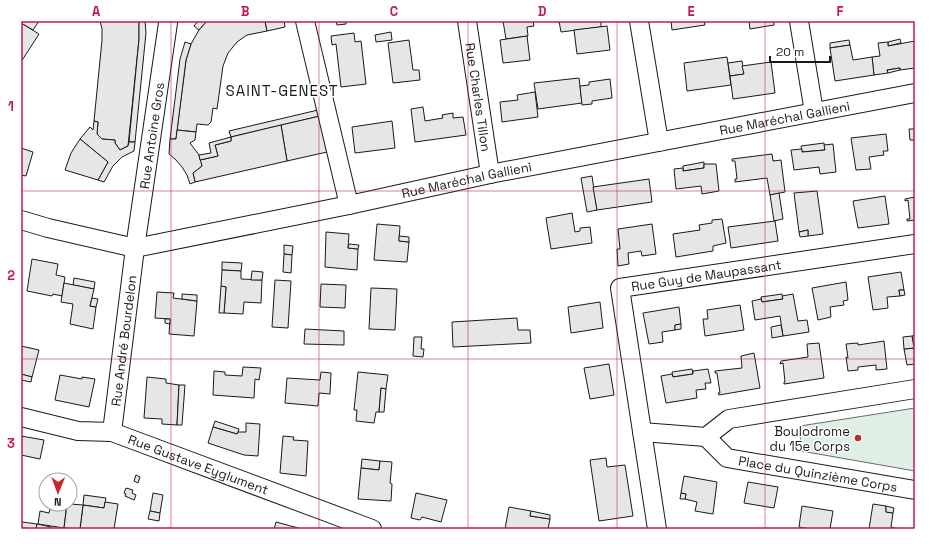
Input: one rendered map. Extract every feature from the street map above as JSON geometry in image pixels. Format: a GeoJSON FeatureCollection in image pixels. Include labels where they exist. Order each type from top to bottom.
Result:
{"type":"FeatureCollection","features":[{"type":"Feature","properties":{"kind":"street"},"geometry":{"type":"LineString","coordinates":[[305,21],[349,205]]}},
{"type":"Feature","properties":{"kind":"street","name":"Rue Charles Tillon"},"geometry":{"type":"LineString","coordinates":[[467,21],[490,174]]}},
{"type":"Feature","properties":{"kind":"street"},"geometry":{"type":"LineString","coordinates":[[639,21],[659,142]]}},
{"type":"Feature","properties":{"kind":"street"},"geometry":{"type":"LineString","coordinates":[[800,21],[814,112]]}},
{"type":"Feature","properties":{"kind":"street","name":"Rue Antoine Gros"},"geometry":{"type":"LineString","coordinates":[[135,248],[170,22]]}},
{"type":"Feature","properties":{"kind":"street","name":"Rue Maréchal Gallieni"},"geometry":{"type":"LineString","coordinates":[[21,220],[48,228],[135,248],[349,205],[490,174],[915,93]]}},
{"type":"Feature","properties":{"kind":"street","name":"Rue Guy de Maupassant"},"geometry":{"type":"LineString","coordinates":[[657,529],[620,288],[915,244]]}},
{"type":"Feature","properties":{"kind":"street","name":"Rue André Bourdelon"},"geometry":{"type":"LineString","coordinates":[[112,432],[135,248]]}},
{"type":"Feature","properties":{"kind":"street"},"geometry":{"type":"LineString","coordinates":[[642,432],[706,436],[729,419],[915,389]]}},
{"type":"Feature","properties":{"kind":"street","name":"Rue Gustave Eyglument"},"geometry":{"type":"LineString","coordinates":[[21,418],[78,431],[112,432],[372,529]]}},
{"type":"Feature","properties":{"kind":"street","name":"Place du Quinzième Corps"},"geometry":{"type":"LineString","coordinates":[[706,436],[727,458],[915,490]]}},
{"type":"Feature","properties":{"kind":"green space","name":"Boulodrome du 15e Corps"},"geometry":{"type":"Polygon","coordinates":[[[915,408],[915,471],[801,451],[800,426],[915,408]]]}},
{"type":"Feature","properties":{"kind":"building"},"geometry":{"type":"Polygon","coordinates":[[[21,21],[39,21],[33,30],[21,23],[21,21]]]}},
{"type":"Feature","properties":{"kind":"building"},"geometry":{"type":"Polygon","coordinates":[[[100,21],[139,21],[139,39],[128,146],[120,150],[115,143],[115,140],[102,139],[97,134],[98,122],[94,121],[102,40],[100,21]]]}},
{"type":"Feature","properties":{"kind":"building"},"geometry":{"type":"Polygon","coordinates":[[[139,21],[145,21],[146,33],[135,142],[129,142],[139,39],[139,21]]]}},
{"type":"Feature","properties":{"kind":"building"},"geometry":{"type":"Polygon","coordinates":[[[198,21],[207,21],[199,30],[194,26],[198,21]]]}},
{"type":"Feature","properties":{"kind":"building"},"geometry":{"type":"Polygon","coordinates":[[[207,21],[265,21],[267,31],[247,35],[237,42],[228,53],[223,66],[217,109],[213,108],[211,122],[208,125],[197,124],[196,132],[177,130],[186,60],[191,44],[199,30],[207,21]]]}},
{"type":"Feature","properties":{"kind":"building"},"geometry":{"type":"Polygon","coordinates":[[[265,21],[284,21],[285,27],[267,31],[265,21]]]}},
{"type":"Feature","properties":{"kind":"building"},"geometry":{"type":"Polygon","coordinates":[[[336,21],[346,21],[346,24],[337,25],[336,21]]]}},
{"type":"Feature","properties":{"kind":"building"},"geometry":{"type":"Polygon","coordinates":[[[503,21],[533,21],[534,26],[527,27],[528,36],[506,39],[503,21]]]}},
{"type":"Feature","properties":{"kind":"building"},"geometry":{"type":"Polygon","coordinates":[[[559,21],[601,21],[601,27],[561,32],[559,21]]]}},
{"type":"Feature","properties":{"kind":"building"},"geometry":{"type":"Polygon","coordinates":[[[671,21],[704,21],[705,25],[672,30],[671,21]]]}},
{"type":"Feature","properties":{"kind":"building"},"geometry":{"type":"Polygon","coordinates":[[[749,21],[774,21],[774,25],[750,29],[749,21]]]}},
{"type":"Feature","properties":{"kind":"building"},"geometry":{"type":"Polygon","coordinates":[[[21,23],[39,34],[21,62],[21,23]]]}},
{"type":"Feature","properties":{"kind":"building"},"geometry":{"type":"Polygon","coordinates":[[[607,26],[610,50],[577,54],[574,30],[607,26]]]}},
{"type":"Feature","properties":{"kind":"building"},"geometry":{"type":"Polygon","coordinates":[[[391,32],[392,40],[376,42],[375,35],[391,32]]]}},
{"type":"Feature","properties":{"kind":"building"},"geometry":{"type":"Polygon","coordinates":[[[354,33],[355,42],[361,41],[366,84],[341,87],[336,44],[332,45],[331,36],[354,33]]]}},
{"type":"Feature","properties":{"kind":"building"},"geometry":{"type":"Polygon","coordinates":[[[527,36],[530,60],[503,63],[500,40],[527,36]]]}},
{"type":"Feature","properties":{"kind":"building"},"geometry":{"type":"Polygon","coordinates":[[[900,39],[901,43],[888,46],[888,42],[900,39]]]}},
{"type":"Feature","properties":{"kind":"building"},"geometry":{"type":"Polygon","coordinates":[[[409,40],[413,70],[419,70],[420,80],[393,83],[388,43],[409,40]]]}},
{"type":"Feature","properties":{"kind":"building"},"geometry":{"type":"Polygon","coordinates":[[[849,40],[850,45],[830,48],[830,43],[849,40]]]}},
{"type":"Feature","properties":{"kind":"building"},"geometry":{"type":"Polygon","coordinates":[[[915,41],[915,68],[887,70],[888,73],[874,75],[872,57],[880,56],[878,43],[888,42],[888,46],[915,41]]]}},
{"type":"Feature","properties":{"kind":"building"},"geometry":{"type":"Polygon","coordinates":[[[185,42],[191,44],[186,60],[176,139],[170,139],[180,59],[185,42]]]}},
{"type":"Feature","properties":{"kind":"building"},"geometry":{"type":"Polygon","coordinates":[[[850,45],[853,60],[872,57],[874,75],[835,81],[830,48],[850,45]]]}},
{"type":"Feature","properties":{"kind":"building"},"geometry":{"type":"Polygon","coordinates":[[[727,57],[731,85],[687,91],[684,63],[727,57]]]}},
{"type":"Feature","properties":{"kind":"building"},"geometry":{"type":"Polygon","coordinates":[[[742,61],[744,74],[730,76],[728,63],[742,61]]]}},
{"type":"Feature","properties":{"kind":"building"},"geometry":{"type":"Polygon","coordinates":[[[771,62],[775,93],[733,99],[730,76],[744,74],[742,66],[771,62]]]}},
{"type":"Feature","properties":{"kind":"building"},"geometry":{"type":"Polygon","coordinates":[[[900,68],[900,70],[888,73],[887,70],[900,68]]]}},
{"type":"Feature","properties":{"kind":"building"},"geometry":{"type":"Polygon","coordinates":[[[579,78],[582,103],[538,109],[534,83],[579,78]]]}},
{"type":"Feature","properties":{"kind":"building"},"geometry":{"type":"Polygon","coordinates":[[[610,79],[612,98],[592,101],[592,104],[582,105],[580,86],[589,85],[589,82],[610,79]]]}},
{"type":"Feature","properties":{"kind":"building"},"geometry":{"type":"Polygon","coordinates":[[[535,92],[538,117],[502,122],[500,102],[518,100],[517,95],[535,92]]]}},
{"type":"Feature","properties":{"kind":"building"},"geometry":{"type":"Polygon","coordinates":[[[423,107],[425,121],[443,118],[442,115],[453,113],[453,118],[463,117],[466,135],[415,142],[411,109],[423,107]]]}},
{"type":"Feature","properties":{"kind":"building"},"geometry":{"type":"Polygon","coordinates":[[[318,110],[320,116],[231,137],[229,131],[318,110]]]}},
{"type":"Feature","properties":{"kind":"building"},"geometry":{"type":"Polygon","coordinates":[[[320,116],[327,152],[287,161],[281,125],[320,116]]]}},
{"type":"Feature","properties":{"kind":"building"},"geometry":{"type":"Polygon","coordinates":[[[94,121],[98,122],[97,134],[102,139],[115,140],[115,143],[120,150],[128,146],[129,142],[135,142],[134,151],[122,157],[113,166],[104,182],[98,180],[108,162],[80,139],[90,127],[93,130],[94,121]]]}},
{"type":"Feature","properties":{"kind":"building"},"geometry":{"type":"Polygon","coordinates":[[[392,121],[395,148],[355,153],[352,127],[392,121]]]}},
{"type":"Feature","properties":{"kind":"building"},"geometry":{"type":"Polygon","coordinates":[[[281,125],[287,161],[195,182],[193,173],[202,166],[200,160],[218,156],[215,145],[231,141],[231,137],[281,125]]]}},
{"type":"Feature","properties":{"kind":"building"},"geometry":{"type":"Polygon","coordinates":[[[909,129],[915,129],[915,140],[910,140],[909,129]]]}},
{"type":"Feature","properties":{"kind":"building"},"geometry":{"type":"Polygon","coordinates":[[[177,130],[196,132],[195,140],[190,143],[199,155],[202,166],[193,173],[195,182],[190,184],[182,167],[169,154],[170,139],[176,139],[177,130]]]}},
{"type":"Feature","properties":{"kind":"building"},"geometry":{"type":"Polygon","coordinates":[[[886,134],[888,151],[883,151],[884,155],[869,157],[871,169],[856,170],[851,138],[886,134]]]}},
{"type":"Feature","properties":{"kind":"building"},"geometry":{"type":"Polygon","coordinates":[[[231,137],[231,141],[215,145],[218,156],[200,160],[199,155],[211,153],[209,143],[231,137]]]}},
{"type":"Feature","properties":{"kind":"building"},"geometry":{"type":"Polygon","coordinates":[[[80,139],[108,162],[98,180],[65,170],[71,153],[80,139]]]}},
{"type":"Feature","properties":{"kind":"building"},"geometry":{"type":"Polygon","coordinates":[[[824,143],[825,150],[802,152],[801,146],[824,143]]]}},
{"type":"Feature","properties":{"kind":"building"},"geometry":{"type":"Polygon","coordinates":[[[833,144],[836,172],[820,174],[819,167],[794,170],[791,150],[802,149],[802,152],[825,150],[824,145],[833,144]]]}},
{"type":"Feature","properties":{"kind":"building"},"geometry":{"type":"Polygon","coordinates":[[[21,148],[33,152],[26,176],[21,175],[21,148]]]}},
{"type":"Feature","properties":{"kind":"building"},"geometry":{"type":"Polygon","coordinates":[[[772,154],[773,161],[781,160],[785,192],[770,195],[767,178],[735,182],[735,179],[737,179],[735,161],[732,161],[732,159],[772,154]]]}},
{"type":"Feature","properties":{"kind":"building"},"geometry":{"type":"Polygon","coordinates":[[[704,162],[704,168],[683,171],[683,166],[704,162]]]}},
{"type":"Feature","properties":{"kind":"building"},"geometry":{"type":"Polygon","coordinates":[[[704,164],[716,164],[719,191],[702,194],[701,186],[676,189],[674,169],[683,168],[683,171],[704,168],[704,164]]]}},
{"type":"Feature","properties":{"kind":"building"},"geometry":{"type":"Polygon","coordinates":[[[592,176],[597,210],[587,212],[581,178],[592,176]]]}},
{"type":"Feature","properties":{"kind":"building"},"geometry":{"type":"Polygon","coordinates":[[[649,179],[652,202],[597,210],[593,187],[649,179]]]}},
{"type":"Feature","properties":{"kind":"building"},"geometry":{"type":"Polygon","coordinates":[[[817,191],[823,234],[808,236],[808,230],[799,232],[794,193],[817,191]]]}},
{"type":"Feature","properties":{"kind":"building"},"geometry":{"type":"Polygon","coordinates":[[[779,193],[783,219],[774,221],[770,195],[779,193]]]}},
{"type":"Feature","properties":{"kind":"building"},"geometry":{"type":"Polygon","coordinates":[[[885,196],[889,224],[858,228],[853,201],[885,196]]]}},
{"type":"Feature","properties":{"kind":"building"},"geometry":{"type":"Polygon","coordinates":[[[915,197],[915,220],[907,221],[907,219],[910,219],[908,200],[905,201],[905,199],[915,197]]]}},
{"type":"Feature","properties":{"kind":"building"},"geometry":{"type":"Polygon","coordinates":[[[572,213],[575,232],[580,231],[580,228],[590,227],[592,243],[551,249],[546,218],[572,213]]]}},
{"type":"Feature","properties":{"kind":"building"},"geometry":{"type":"Polygon","coordinates":[[[722,219],[726,243],[713,246],[713,251],[676,257],[673,234],[700,230],[699,225],[712,223],[712,220],[722,219]]]}},
{"type":"Feature","properties":{"kind":"building"},"geometry":{"type":"Polygon","coordinates":[[[775,221],[778,241],[731,248],[728,227],[775,221]]]}},
{"type":"Feature","properties":{"kind":"building"},"geometry":{"type":"Polygon","coordinates":[[[377,224],[400,226],[399,241],[409,242],[407,262],[374,260],[377,224]]]}},
{"type":"Feature","properties":{"kind":"building"},"geometry":{"type":"Polygon","coordinates":[[[652,224],[656,254],[642,256],[641,251],[628,253],[629,264],[618,266],[617,249],[620,249],[618,229],[652,224]]]}},
{"type":"Feature","properties":{"kind":"building"},"geometry":{"type":"Polygon","coordinates":[[[808,230],[808,236],[800,237],[799,232],[808,230]]]}},
{"type":"Feature","properties":{"kind":"building"},"geometry":{"type":"Polygon","coordinates":[[[326,232],[349,234],[348,248],[358,249],[357,270],[325,267],[326,232]]]}},
{"type":"Feature","properties":{"kind":"building"},"geometry":{"type":"Polygon","coordinates":[[[399,236],[409,237],[409,242],[399,241],[399,236]]]}},
{"type":"Feature","properties":{"kind":"building"},"geometry":{"type":"Polygon","coordinates":[[[349,244],[359,245],[358,249],[348,248],[349,244]]]}},
{"type":"Feature","properties":{"kind":"building"},"geometry":{"type":"Polygon","coordinates":[[[284,245],[293,246],[292,255],[284,254],[284,245]]]}},
{"type":"Feature","properties":{"kind":"building"},"geometry":{"type":"Polygon","coordinates":[[[284,254],[292,255],[291,273],[283,272],[284,254]]]}},
{"type":"Feature","properties":{"kind":"building"},"geometry":{"type":"Polygon","coordinates":[[[32,259],[58,264],[56,275],[65,277],[62,296],[53,294],[52,296],[27,291],[32,259]]]}},
{"type":"Feature","properties":{"kind":"building"},"geometry":{"type":"Polygon","coordinates":[[[222,262],[242,263],[241,271],[222,270],[222,262]]]}},
{"type":"Feature","properties":{"kind":"building"},"geometry":{"type":"Polygon","coordinates":[[[222,270],[241,271],[241,279],[262,280],[261,303],[244,302],[243,314],[224,313],[226,287],[221,286],[222,270]]]}},
{"type":"Feature","properties":{"kind":"building"},"geometry":{"type":"Polygon","coordinates":[[[252,271],[263,272],[262,280],[251,280],[252,271]]]}},
{"type":"Feature","properties":{"kind":"building"},"geometry":{"type":"Polygon","coordinates":[[[901,272],[904,290],[899,290],[900,296],[887,297],[888,308],[873,310],[868,277],[901,272]]]}},
{"type":"Feature","properties":{"kind":"building"},"geometry":{"type":"Polygon","coordinates":[[[74,278],[95,282],[94,289],[73,285],[74,278]]]}},
{"type":"Feature","properties":{"kind":"building"},"geometry":{"type":"Polygon","coordinates":[[[275,280],[291,281],[288,328],[272,327],[275,280]]]}},
{"type":"Feature","properties":{"kind":"building"},"geometry":{"type":"Polygon","coordinates":[[[846,282],[848,300],[843,301],[844,305],[830,307],[831,317],[818,320],[812,288],[846,282]]]}},
{"type":"Feature","properties":{"kind":"building"},"geometry":{"type":"Polygon","coordinates":[[[64,283],[94,289],[90,306],[96,307],[93,329],[70,324],[73,304],[61,302],[64,283]]]}},
{"type":"Feature","properties":{"kind":"building"},"geometry":{"type":"Polygon","coordinates":[[[321,284],[346,285],[345,308],[320,307],[321,284]]]}},
{"type":"Feature","properties":{"kind":"building"},"geometry":{"type":"Polygon","coordinates":[[[221,286],[226,287],[224,313],[219,313],[221,286]]]}},
{"type":"Feature","properties":{"kind":"building"},"geometry":{"type":"Polygon","coordinates":[[[371,288],[397,289],[395,330],[369,329],[371,288]]]}},
{"type":"Feature","properties":{"kind":"building"},"geometry":{"type":"Polygon","coordinates":[[[899,290],[904,290],[905,295],[900,296],[899,290]]]}},
{"type":"Feature","properties":{"kind":"building"},"geometry":{"type":"Polygon","coordinates":[[[157,292],[174,293],[173,298],[197,301],[194,336],[169,334],[170,319],[155,318],[157,292]]]}},
{"type":"Feature","properties":{"kind":"building"},"geometry":{"type":"Polygon","coordinates":[[[182,294],[197,295],[197,301],[182,299],[182,294]]]}},
{"type":"Feature","properties":{"kind":"building"},"geometry":{"type":"Polygon","coordinates":[[[782,294],[783,299],[762,302],[761,297],[782,294]]]}},
{"type":"Feature","properties":{"kind":"building"},"geometry":{"type":"Polygon","coordinates":[[[793,294],[798,321],[807,320],[809,332],[783,336],[780,316],[755,320],[752,301],[761,299],[762,302],[783,299],[782,296],[793,294]]]}},
{"type":"Feature","properties":{"kind":"building"},"geometry":{"type":"Polygon","coordinates":[[[92,298],[98,299],[96,307],[90,306],[92,298]]]}},
{"type":"Feature","properties":{"kind":"building"},"geometry":{"type":"Polygon","coordinates":[[[600,302],[603,328],[571,333],[568,307],[600,302]]]}},
{"type":"Feature","properties":{"kind":"building"},"geometry":{"type":"Polygon","coordinates":[[[740,305],[744,330],[705,336],[703,319],[708,319],[707,310],[740,305]]]}},
{"type":"Feature","properties":{"kind":"building"},"geometry":{"type":"Polygon","coordinates":[[[679,307],[681,324],[675,325],[675,330],[662,332],[663,342],[649,344],[643,313],[679,307]]]}},
{"type":"Feature","properties":{"kind":"building"},"geometry":{"type":"Polygon","coordinates":[[[517,318],[518,330],[530,330],[531,343],[453,347],[452,322],[517,318]]]}},
{"type":"Feature","properties":{"kind":"building"},"geometry":{"type":"Polygon","coordinates":[[[165,319],[170,319],[170,324],[165,323],[165,319]]]}},
{"type":"Feature","properties":{"kind":"building"},"geometry":{"type":"Polygon","coordinates":[[[681,324],[681,329],[675,330],[675,325],[681,324]]]}},
{"type":"Feature","properties":{"kind":"building"},"geometry":{"type":"Polygon","coordinates":[[[781,325],[783,336],[772,338],[771,327],[781,325]]]}},
{"type":"Feature","properties":{"kind":"building"},"geometry":{"type":"Polygon","coordinates":[[[305,329],[344,331],[344,345],[304,344],[305,329]]]}},
{"type":"Feature","properties":{"kind":"building"},"geometry":{"type":"Polygon","coordinates":[[[915,335],[915,364],[907,365],[904,349],[914,348],[912,336],[915,335]]]}},
{"type":"Feature","properties":{"kind":"building"},"geometry":{"type":"Polygon","coordinates":[[[912,336],[914,348],[904,349],[903,337],[912,336]]]}},
{"type":"Feature","properties":{"kind":"building"},"geometry":{"type":"Polygon","coordinates":[[[414,337],[422,337],[421,349],[424,349],[423,357],[413,356],[414,337]]]}},
{"type":"Feature","properties":{"kind":"building"},"geometry":{"type":"Polygon","coordinates":[[[884,341],[887,369],[876,370],[876,365],[858,367],[858,370],[848,371],[846,344],[858,343],[858,345],[884,341]]]}},
{"type":"Feature","properties":{"kind":"building"},"geometry":{"type":"Polygon","coordinates":[[[819,343],[824,378],[784,384],[783,363],[780,364],[781,361],[808,357],[807,344],[819,343]]]}},
{"type":"Feature","properties":{"kind":"building"},"geometry":{"type":"Polygon","coordinates":[[[21,346],[39,350],[32,377],[21,374],[21,346]]]}},
{"type":"Feature","properties":{"kind":"building"},"geometry":{"type":"Polygon","coordinates":[[[754,353],[760,388],[719,395],[717,373],[715,373],[715,371],[742,368],[741,356],[754,353]]]}},
{"type":"Feature","properties":{"kind":"building"},"geometry":{"type":"Polygon","coordinates":[[[609,364],[614,395],[590,399],[584,368],[609,364]]]}},
{"type":"Feature","properties":{"kind":"building"},"geometry":{"type":"Polygon","coordinates":[[[243,367],[261,368],[259,380],[255,379],[254,398],[213,395],[214,371],[225,372],[225,375],[242,376],[243,367]]]}},
{"type":"Feature","properties":{"kind":"building"},"geometry":{"type":"Polygon","coordinates":[[[692,369],[693,374],[673,377],[672,372],[692,369]]]}},
{"type":"Feature","properties":{"kind":"building"},"geometry":{"type":"Polygon","coordinates":[[[708,369],[711,383],[705,383],[706,389],[696,390],[697,398],[666,403],[661,376],[672,374],[673,377],[693,374],[693,371],[708,369]]]}},
{"type":"Feature","properties":{"kind":"building"},"geometry":{"type":"Polygon","coordinates":[[[321,372],[331,373],[330,394],[319,393],[318,406],[285,403],[287,378],[320,380],[321,372]]]}},
{"type":"Feature","properties":{"kind":"building"},"geometry":{"type":"Polygon","coordinates":[[[358,372],[388,375],[386,389],[381,388],[379,412],[376,412],[374,423],[356,421],[357,410],[354,410],[358,372]]]}},
{"type":"Feature","properties":{"kind":"building"},"geometry":{"type":"Polygon","coordinates":[[[21,374],[32,377],[31,382],[21,380],[21,374]]]}},
{"type":"Feature","properties":{"kind":"building"},"geometry":{"type":"Polygon","coordinates":[[[60,375],[82,379],[82,377],[95,379],[89,407],[55,400],[60,375]]]}},
{"type":"Feature","properties":{"kind":"building"},"geometry":{"type":"Polygon","coordinates":[[[147,377],[166,379],[166,383],[179,385],[177,425],[162,424],[162,419],[144,418],[147,377]]]}},
{"type":"Feature","properties":{"kind":"building"},"geometry":{"type":"Polygon","coordinates":[[[179,385],[185,385],[182,425],[177,425],[179,385]]]}},
{"type":"Feature","properties":{"kind":"building"},"geometry":{"type":"Polygon","coordinates":[[[381,388],[386,389],[384,412],[379,412],[381,388]]]}},
{"type":"Feature","properties":{"kind":"building"},"geometry":{"type":"Polygon","coordinates":[[[215,421],[239,429],[237,434],[213,427],[215,421]]]}},
{"type":"Feature","properties":{"kind":"building"},"geometry":{"type":"Polygon","coordinates":[[[246,423],[260,424],[258,456],[244,455],[208,443],[213,427],[237,434],[238,432],[246,432],[246,423]]]}},
{"type":"Feature","properties":{"kind":"building"},"geometry":{"type":"Polygon","coordinates":[[[21,436],[44,440],[40,459],[21,455],[21,436]]]}},
{"type":"Feature","properties":{"kind":"building"},"geometry":{"type":"Polygon","coordinates":[[[283,436],[294,437],[293,440],[308,441],[306,476],[280,473],[283,436]]]}},
{"type":"Feature","properties":{"kind":"building"},"geometry":{"type":"Polygon","coordinates":[[[606,458],[607,467],[625,465],[633,516],[599,521],[590,460],[606,458]]]}},
{"type":"Feature","properties":{"kind":"building"},"geometry":{"type":"Polygon","coordinates":[[[362,459],[380,461],[379,470],[361,468],[362,459]]]}},
{"type":"Feature","properties":{"kind":"building"},"geometry":{"type":"Polygon","coordinates":[[[380,461],[392,462],[390,483],[392,484],[391,501],[358,499],[361,468],[379,470],[380,461]]]}},
{"type":"Feature","properties":{"kind":"building"},"geometry":{"type":"Polygon","coordinates":[[[136,475],[140,477],[138,483],[134,481],[136,475]]]}},
{"type":"Feature","properties":{"kind":"building"},"geometry":{"type":"Polygon","coordinates":[[[684,476],[717,482],[713,514],[695,511],[697,502],[685,499],[686,494],[681,493],[684,476]]]}},
{"type":"Feature","properties":{"kind":"building"},"geometry":{"type":"Polygon","coordinates":[[[748,482],[778,487],[774,508],[744,503],[748,482]]]}},
{"type":"Feature","properties":{"kind":"building"},"geometry":{"type":"Polygon","coordinates":[[[126,488],[133,490],[132,493],[136,495],[134,500],[125,496],[126,494],[124,493],[126,488]]]}},
{"type":"Feature","properties":{"kind":"building"},"geometry":{"type":"Polygon","coordinates":[[[153,493],[163,495],[160,513],[150,511],[153,493]]]}},
{"type":"Feature","properties":{"kind":"building"},"geometry":{"type":"Polygon","coordinates":[[[416,493],[447,500],[441,522],[422,517],[420,520],[411,518],[416,493]]]}},
{"type":"Feature","properties":{"kind":"building"},"geometry":{"type":"Polygon","coordinates":[[[681,493],[686,494],[685,499],[680,499],[681,493]]]}},
{"type":"Feature","properties":{"kind":"building"},"geometry":{"type":"Polygon","coordinates":[[[84,495],[106,498],[104,508],[83,505],[84,495]]]}},
{"type":"Feature","properties":{"kind":"building"},"geometry":{"type":"Polygon","coordinates":[[[105,502],[118,504],[114,529],[80,529],[83,505],[104,508],[105,502]]]}},
{"type":"Feature","properties":{"kind":"building"},"geometry":{"type":"Polygon","coordinates":[[[873,504],[886,506],[886,512],[893,513],[891,527],[899,529],[869,529],[873,504]]]}},
{"type":"Feature","properties":{"kind":"building"},"geometry":{"type":"Polygon","coordinates":[[[78,505],[83,505],[80,529],[64,528],[66,512],[78,512],[78,505]]]}},
{"type":"Feature","properties":{"kind":"building"},"geometry":{"type":"Polygon","coordinates":[[[802,506],[833,511],[830,529],[810,529],[799,527],[802,506]]]}},
{"type":"Feature","properties":{"kind":"building"},"geometry":{"type":"Polygon","coordinates":[[[886,506],[894,508],[893,513],[886,512],[886,506]]]}},
{"type":"Feature","properties":{"kind":"building"},"geometry":{"type":"Polygon","coordinates":[[[509,507],[531,511],[530,516],[550,519],[548,529],[505,529],[509,507]]]}},
{"type":"Feature","properties":{"kind":"building"},"geometry":{"type":"Polygon","coordinates":[[[150,511],[160,513],[159,521],[148,519],[150,511]]]}},
{"type":"Feature","properties":{"kind":"building"},"geometry":{"type":"Polygon","coordinates":[[[531,511],[550,515],[550,519],[530,516],[531,511]]]}},
{"type":"Feature","properties":{"kind":"building"},"geometry":{"type":"Polygon","coordinates":[[[40,512],[66,512],[64,528],[38,524],[40,512]]]}},
{"type":"Feature","properties":{"kind":"building"},"geometry":{"type":"Polygon","coordinates":[[[22,522],[37,524],[36,529],[21,528],[22,522]]]}},
{"type":"Feature","properties":{"kind":"building"},"geometry":{"type":"Polygon","coordinates":[[[276,522],[302,529],[274,529],[276,522]]]}},
{"type":"Feature","properties":{"kind":"building"},"geometry":{"type":"Polygon","coordinates":[[[37,524],[51,527],[51,529],[36,529],[37,524]]]}},
{"type":"Feature","properties":{"kind":"place","name":"Boulodrome du 15e Corps"},"geometry":{"type":"Point","coordinates":[858,438]}},
{"type":"Feature","properties":{"kind":"district","name":"SAINT-GENEST"},"geometry":{"type":"Point","coordinates":[282,90]}}]}
